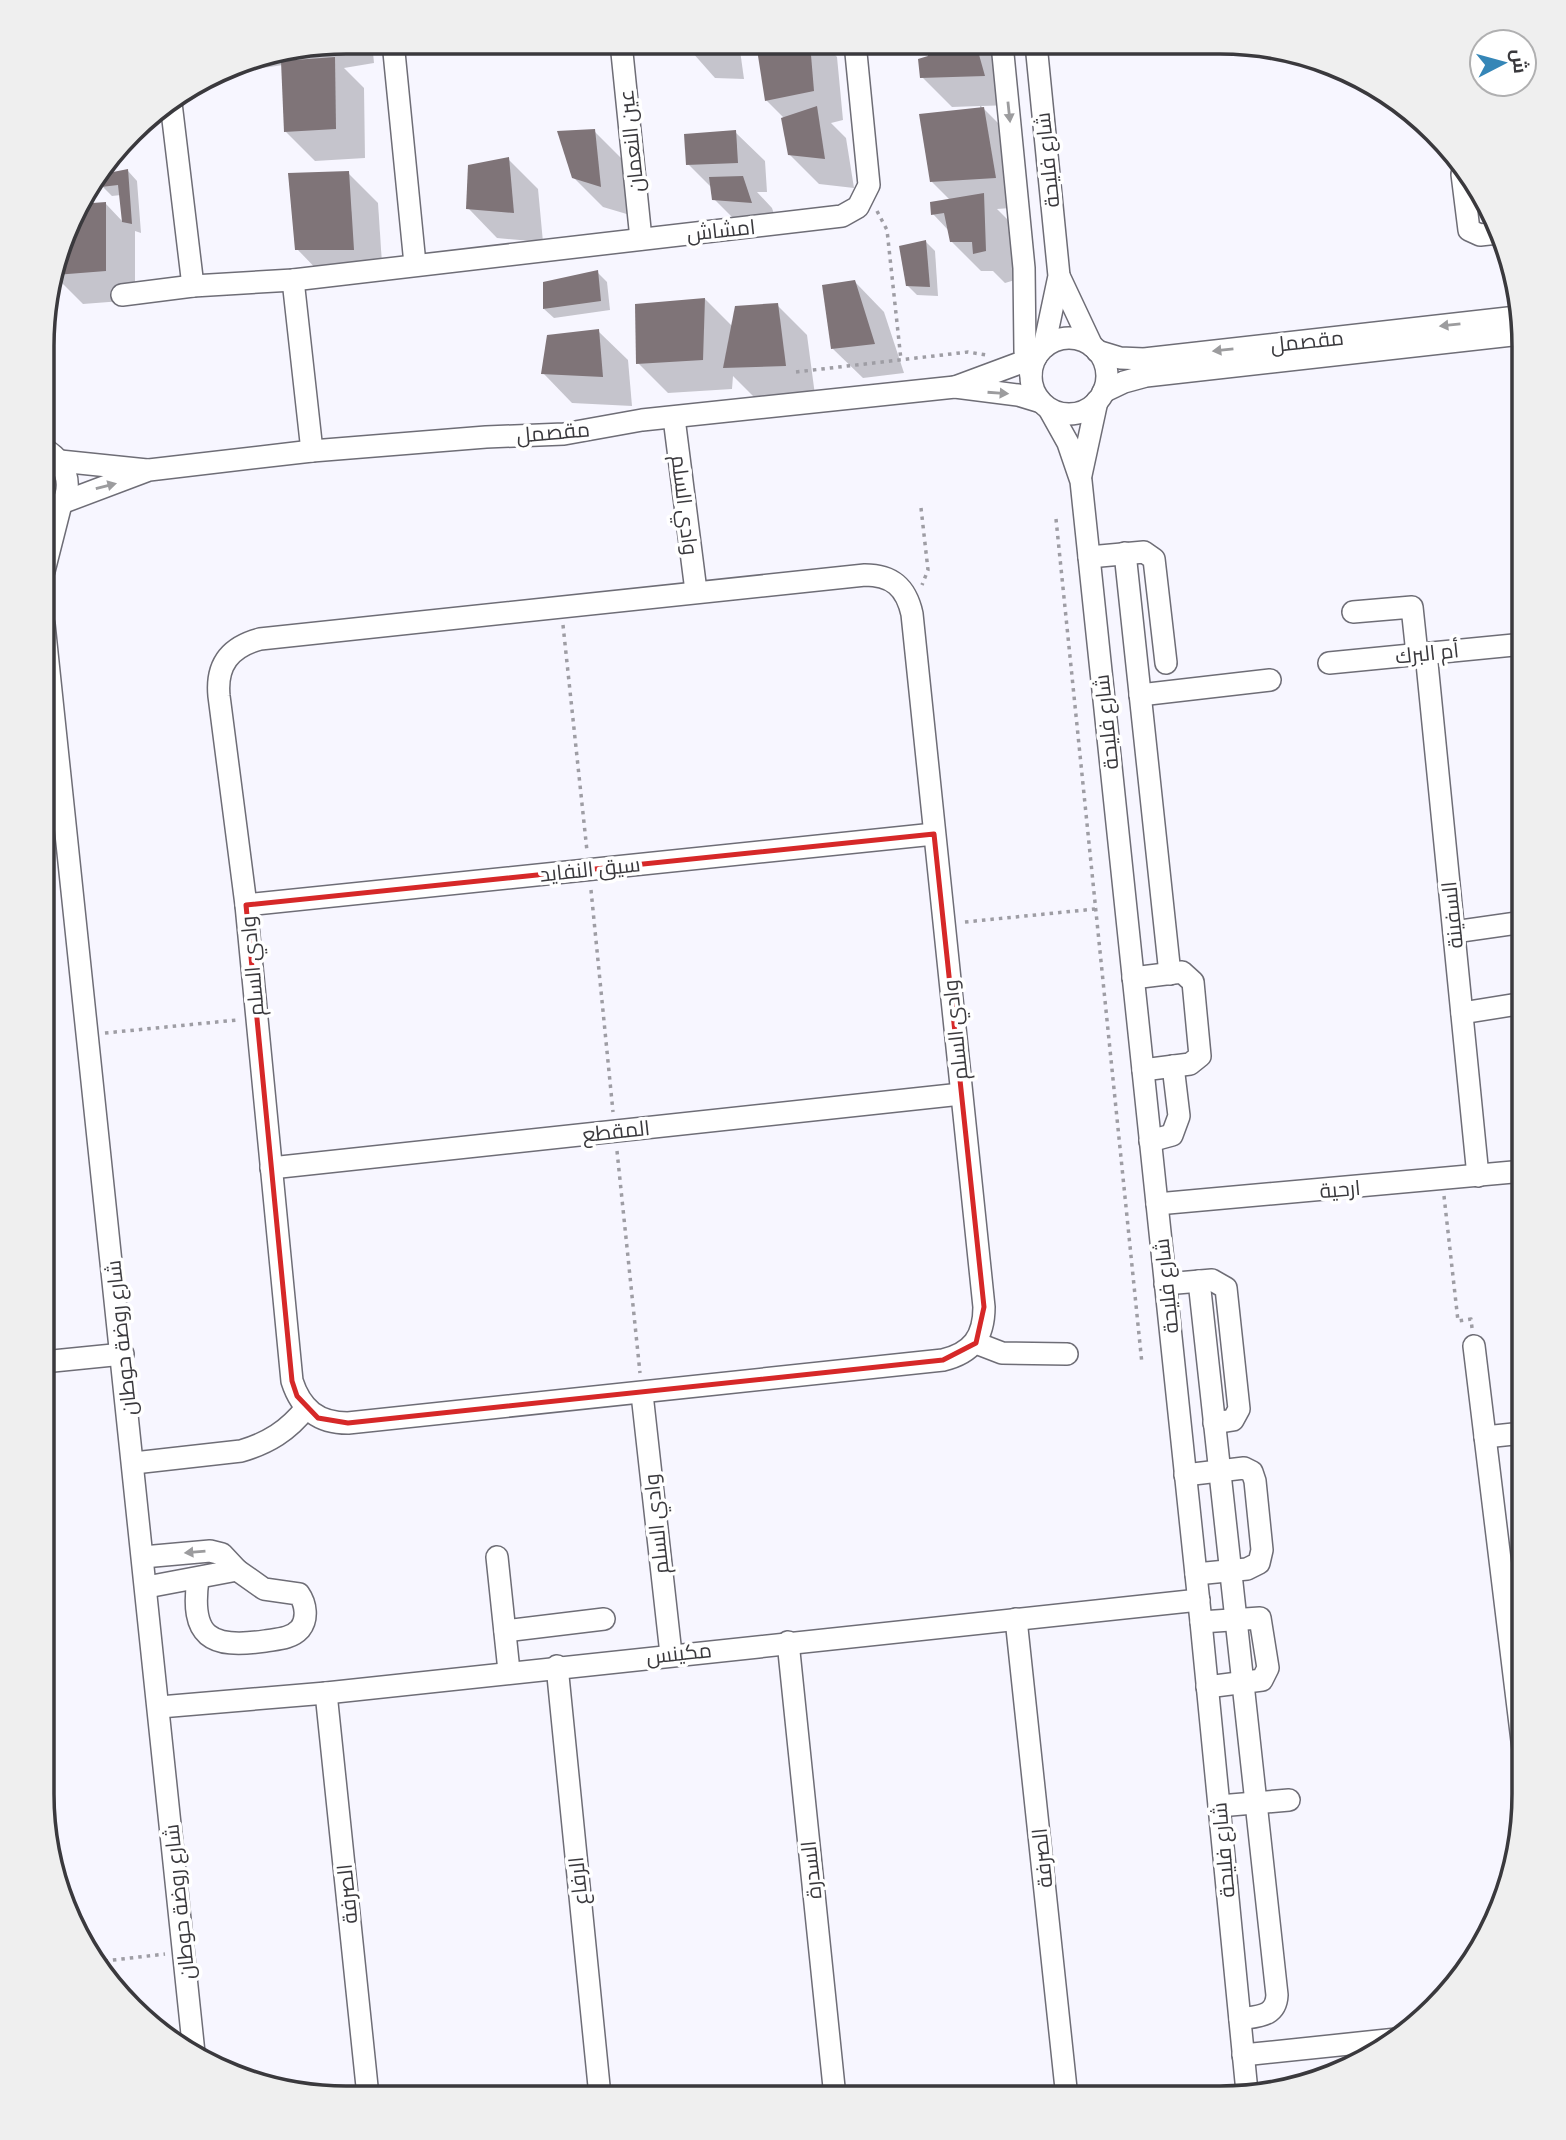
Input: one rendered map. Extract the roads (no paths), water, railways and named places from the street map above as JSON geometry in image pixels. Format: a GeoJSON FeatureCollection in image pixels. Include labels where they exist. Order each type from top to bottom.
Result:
{"type":"FeatureCollection","features":[{"type":"Feature","properties":{"kind":"street"},"geometry":{"type":"LineString","coordinates":[[394,54],[415,264]]}},
{"type":"Feature","properties":{"kind":"street","name":"عين النعمان"},"geometry":{"type":"LineString","coordinates":[[622,54],[641,239]]}},
{"type":"Feature","properties":{"kind":"street","name":"امشاش"},"geometry":{"type":"LineString","coordinates":[[122,295],[193,286],[293,280],[834,218],[851,212],[864,200],[869,177],[856,54]]}},
{"type":"Feature","properties":{"kind":"street"},"geometry":{"type":"LineString","coordinates":[[1003,54],[1034,360],[1035,394],[1045,405],[1059,413],[1080,413],[1100,396],[1106,371],[1094,348],[1072,338],[1053,342],[1034,360]]}},
{"type":"Feature","properties":{"kind":"street","name":"شارع فليحة"},"geometry":{"type":"LineString","coordinates":[[1037,54],[1059,276],[1094,348]]}},
{"type":"Feature","properties":{"kind":"street"},"geometry":{"type":"LineString","coordinates":[[172,111],[193,286]]}},
{"type":"Feature","properties":{"kind":"street"},"geometry":{"type":"LineString","coordinates":[[1463,184],[1469,230],[1480,235],[1490,234]]}},
{"type":"Feature","properties":{"kind":"street","name":"شارع فليحة"},"geometry":{"type":"LineString","coordinates":[[1034,360],[1059,276]]}},
{"type":"Feature","properties":{"kind":"street"},"geometry":{"type":"LineString","coordinates":[[293,280],[312,451]]}},
{"type":"Feature","properties":{"kind":"street","name":"مقصمل"},"geometry":{"type":"LineString","coordinates":[[1094,348],[1120,358],[1144,359],[1510,318]]}},
{"type":"Feature","properties":{"kind":"street","name":"مقصمل"},"geometry":{"type":"LineString","coordinates":[[1100,396],[1124,382],[1146,376],[1511,335]]}},
{"type":"Feature","properties":{"kind":"street","name":"مقصمل"},"geometry":{"type":"LineString","coordinates":[[56,510],[149,470],[312,451],[485,437],[564,434],[642,420],[955,387],[1034,360]]}},
{"type":"Feature","properties":{"kind":"street","name":"مقصمل"},"geometry":{"type":"LineString","coordinates":[[955,387],[1018,395],[1045,405]]}},
{"type":"Feature","properties":{"kind":"street","name":"شارع فليحة"},"geometry":{"type":"LineString","coordinates":[[1081,481],[1087,440],[1100,396]]}},
{"type":"Feature","properties":{"kind":"street","name":"شارع فليحة"},"geometry":{"type":"LineString","coordinates":[[1045,405],[1068,443],[1081,481],[1199,1600],[1246,2084]]}},
{"type":"Feature","properties":{"kind":"street","name":"وادي السلم"},"geometry":{"type":"LineString","coordinates":[[674,418],[696,591]]}},
{"type":"Feature","properties":{"kind":"street","name":"مقصمل"},"geometry":{"type":"LineString","coordinates":[[54,451],[149,470]]}},
{"type":"Feature","properties":{"kind":"street"},"geometry":{"type":"LineString","coordinates":[[54,457],[68,481],[56,510]]}},
{"type":"Feature","properties":{"kind":"street"},"geometry":{"type":"LineString","coordinates":[[1125,554],[1170,974]]}},
{"type":"Feature","properties":{"kind":"street"},"geometry":{"type":"LineString","coordinates":[[1089,557],[1148,554],[1155,563],[1166,663]]}},
{"type":"Feature","properties":{"kind":"street","name":"وادي السلم"},"geometry":{"type":"LineString","coordinates":[[306,1408],[292,1381],[246,905],[218,680],[222,665],[232,652],[244,643],[260,639],[696,591],[878,575],[902,588],[909,600],[984,1307],[984,1326],[976,1343]]}},
{"type":"Feature","properties":{"kind":"street","name":"السفينة"},"geometry":{"type":"LineString","coordinates":[[1353,612],[1412,607],[1422,654],[1454,932],[1478,1176]]}},
{"type":"Feature","properties":{"kind":"street","name":"أم البرك"},"geometry":{"type":"LineString","coordinates":[[1329,663],[1512,645]]}},
{"type":"Feature","properties":{"kind":"street"},"geometry":{"type":"LineString","coordinates":[[1102,691],[1270,680]]}},
{"type":"Feature","properties":{"kind":"street","name":"شارع روضة حوطان"},"geometry":{"type":"LineString","coordinates":[[54,715],[160,1707],[193,2043]]}},
{"type":"Feature","properties":{"kind":"street"},"geometry":{"type":"LineString","coordinates":[[1112,783],[1149,779]]}},
{"type":"Feature","properties":{"kind":"street","name":"سيق النفايد"},"geometry":{"type":"LineString","coordinates":[[246,905],[934,834]]}},
{"type":"Feature","properties":{"kind":"street"},"geometry":{"type":"LineString","coordinates":[[1122,875],[1158,870]]}},
{"type":"Feature","properties":{"kind":"street"},"geometry":{"type":"LineString","coordinates":[[1454,932],[1512,924]]}},
{"type":"Feature","properties":{"kind":"street"},"geometry":{"type":"LineString","coordinates":[[1133,978],[1187,974],[1193,982],[1200,1052],[1195,1062],[1143,1070]]}},
{"type":"Feature","properties":{"kind":"street"},"geometry":{"type":"LineString","coordinates":[[1462,1013],[1512,1005]]}},
{"type":"Feature","properties":{"kind":"street"},"geometry":{"type":"LineString","coordinates":[[1150,1141],[1172,1135],[1179,1123],[1173,1066]]}},
{"type":"Feature","properties":{"kind":"street","name":"المقطع"},"geometry":{"type":"LineString","coordinates":[[271,1168],[961,1094]]}},
{"type":"Feature","properties":{"kind":"street","name":"ارحية"},"geometry":{"type":"LineString","coordinates":[[1157,1204],[1512,1172]]}},
{"type":"Feature","properties":{"kind":"street"},"geometry":{"type":"LineString","coordinates":[[1165,1284],[1212,1280],[1223,1284],[1230,1320],[1239,1409],[1233,1420],[1214,1423],[1277,1995],[1274,2009],[1262,2016],[1240,2019]]}},
{"type":"Feature","properties":{"kind":"street"},"geometry":{"type":"LineString","coordinates":[[134,1463],[256,1447],[284,1431],[306,1408],[332,1423],[348,1423],[642,1394],[943,1360],[961,1355],[976,1343],[1002,1353],[1067,1354]]}},
{"type":"Feature","properties":{"kind":"street"},"geometry":{"type":"LineString","coordinates":[[1474,1346],[1512,1659]]}},
{"type":"Feature","properties":{"kind":"street"},"geometry":{"type":"LineString","coordinates":[[54,1361],[123,1354]]}},
{"type":"Feature","properties":{"kind":"street","name":"وادي السلم"},"geometry":{"type":"LineString","coordinates":[[642,1394],[671,1654]]}},
{"type":"Feature","properties":{"kind":"street"},"geometry":{"type":"LineString","coordinates":[[1485,1437],[1512,1434]]}},
{"type":"Feature","properties":{"kind":"street"},"geometry":{"type":"LineString","coordinates":[[1185,1475],[1244,1468],[1254,1476],[1262,1557],[1253,1567],[1196,1574]]}},
{"type":"Feature","properties":{"kind":"street"},"geometry":{"type":"LineString","coordinates":[[144,1557],[210,1551],[222,1554],[237,1570],[264,1588],[299,1594],[306,1612],[302,1628],[290,1637],[223,1644],[209,1636],[197,1620],[198,1578]]}},
{"type":"Feature","properties":{"kind":"street"},"geometry":{"type":"LineString","coordinates":[[497,1557],[509,1671]]}},
{"type":"Feature","properties":{"kind":"street"},"geometry":{"type":"LineString","coordinates":[[147,1587],[237,1570]]}},
{"type":"Feature","properties":{"kind":"street","name":"مكينس"},"geometry":{"type":"LineString","coordinates":[[160,1707],[326,1693],[509,1671],[1199,1600]]}},
{"type":"Feature","properties":{"kind":"street"},"geometry":{"type":"LineString","coordinates":[[1201,1622],[1235,1618]]}},
{"type":"Feature","properties":{"kind":"street"},"geometry":{"type":"LineString","coordinates":[[505,1631],[604,1619]]}},
{"type":"Feature","properties":{"kind":"street","name":"الصرفة"},"geometry":{"type":"LineString","coordinates":[[1016,1619],[1066,2086]]}},
{"type":"Feature","properties":{"kind":"street","name":"السدرة"},"geometry":{"type":"LineString","coordinates":[[788,1642],[834,2086]]}},
{"type":"Feature","properties":{"kind":"street","name":"الرفاع"},"geometry":{"type":"LineString","coordinates":[[557,1666],[599,2086]]}},
{"type":"Feature","properties":{"kind":"street"},"geometry":{"type":"LineString","coordinates":[[1207,1687],[1242,1683]]}},
{"type":"Feature","properties":{"kind":"street","name":"الصرفة"},"geometry":{"type":"LineString","coordinates":[[326,1693],[367,2086]]}},
{"type":"Feature","properties":{"kind":"street"},"geometry":{"type":"LineString","coordinates":[[1219,1806],[1289,1800]]}},
{"type":"Feature","properties":{"kind":"street"},"geometry":{"type":"LineString","coordinates":[[1233,1946],[1271,1943]]}},
{"type":"Feature","properties":{"kind":"street"},"geometry":{"type":"LineString","coordinates":[[1243,2056],[1375,2041]]}}]}
